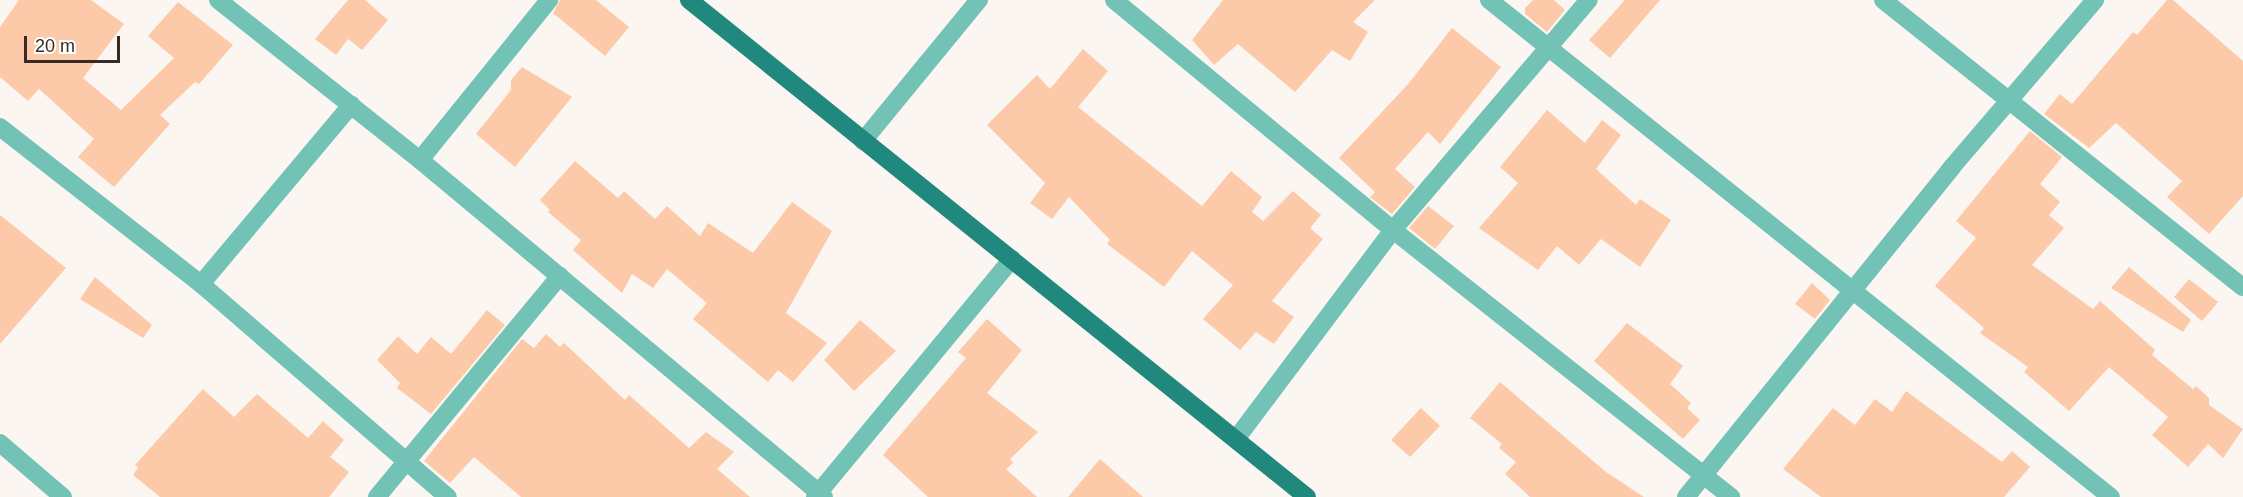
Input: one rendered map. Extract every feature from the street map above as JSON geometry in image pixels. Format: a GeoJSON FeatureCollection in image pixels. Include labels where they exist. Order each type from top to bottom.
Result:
{"type":"FeatureCollection","features":[{"type":"Feature","properties":{"kind":"main road"},"geometry":{"type":"LineString","coordinates":[[689,0],[1307,497]]}},
{"type":"Feature","properties":{"kind":"street"},"geometry":{"type":"LineString","coordinates":[[218,0],[420,160],[819,495],[1012,259]]}},
{"type":"Feature","properties":{"kind":"street"},"geometry":{"type":"LineString","coordinates":[[420,160],[549,0]]}},
{"type":"Feature","properties":{"kind":"street"},"geometry":{"type":"LineString","coordinates":[[863,141],[979,0]]}},
{"type":"Feature","properties":{"kind":"street"},"geometry":{"type":"LineString","coordinates":[[1114,0],[1393,230],[1731,497]]}},
{"type":"Feature","properties":{"kind":"street"},"geometry":{"type":"LineString","coordinates":[[1489,0],[1547,49],[1854,290],[2110,497]]}},
{"type":"Feature","properties":{"kind":"street"},"geometry":{"type":"LineString","coordinates":[[1236,439],[1393,230],[1589,0]]}},
{"type":"Feature","properties":{"kind":"street"},"geometry":{"type":"LineString","coordinates":[[1883,0],[2243,287]]}},
{"type":"Feature","properties":{"kind":"street"},"geometry":{"type":"LineString","coordinates":[[1686,497],[2094,0]]}},
{"type":"Feature","properties":{"kind":"street"},"geometry":{"type":"LineString","coordinates":[[201,284],[351,105]]}},
{"type":"Feature","properties":{"kind":"street"},"geometry":{"type":"LineString","coordinates":[[0,127],[201,284],[404,463],[448,497]]}},
{"type":"Feature","properties":{"kind":"street"},"geometry":{"type":"LineString","coordinates":[[377,497],[560,276]]}},
{"type":"Feature","properties":{"kind":"street"},"geometry":{"type":"LineString","coordinates":[[0,443],[63,497]]}},
{"type":"Feature","properties":{"kind":"building"},"geometry":{"type":"Polygon","coordinates":[[[19,0],[91,0],[124,24],[83,78],[121,110],[174,58],[148,36],[178,2],[233,45],[199,84],[195,82],[160,115],[170,124],[114,187],[78,157],[94,139],[39,89],[28,101],[0,77],[0,27],[19,0]]]}},
{"type":"Feature","properties":{"kind":"building"},"geometry":{"type":"Polygon","coordinates":[[[348,0],[365,0],[388,20],[362,50],[348,39],[336,55],[315,39],[348,0]]]}},
{"type":"Feature","properties":{"kind":"building"},"geometry":{"type":"Polygon","coordinates":[[[560,0],[596,0],[629,27],[605,56],[553,13],[560,0]]]}},
{"type":"Feature","properties":{"kind":"building"},"geometry":{"type":"Polygon","coordinates":[[[1223,0],[1375,0],[1353,22],[1368,32],[1350,61],[1332,50],[1295,92],[1238,44],[1214,65],[1192,40],[1223,0]]]}},
{"type":"Feature","properties":{"kind":"building"},"geometry":{"type":"Polygon","coordinates":[[[1533,0],[1554,0],[1565,10],[1547,32],[1525,14],[1525,8],[1533,0]]]}},
{"type":"Feature","properties":{"kind":"building"},"geometry":{"type":"Polygon","coordinates":[[[1625,0],[1660,0],[1610,58],[1589,40],[1625,0]]]}},
{"type":"Feature","properties":{"kind":"building"},"geometry":{"type":"Polygon","coordinates":[[[2167,0],[2173,0],[2243,61],[2243,196],[2209,234],[2167,197],[2182,181],[2116,123],[2089,148],[2044,114],[2060,94],[2072,104],[2133,32],[2137,35],[2167,0]]]}},
{"type":"Feature","properties":{"kind":"building"},"geometry":{"type":"Polygon","coordinates":[[[1452,28],[1501,67],[1440,144],[1428,132],[1395,169],[1415,187],[1392,214],[1370,197],[1375,192],[1339,158],[1409,83],[1452,28]]]}},
{"type":"Feature","properties":{"kind":"building"},"geometry":{"type":"Polygon","coordinates":[[[1083,49],[1108,71],[1078,107],[1202,206],[1231,171],[1262,197],[1252,212],[1263,221],[1293,191],[1321,215],[1310,228],[1323,239],[1272,301],[1294,317],[1274,344],[1256,332],[1240,350],[1203,319],[1233,285],[1192,251],[1164,287],[1107,244],[1110,240],[1069,197],[1052,219],[1030,203],[1045,183],[987,125],[1037,75],[1050,89],[1083,49]]]}},
{"type":"Feature","properties":{"kind":"building"},"geometry":{"type":"Polygon","coordinates":[[[522,67],[572,97],[515,167],[476,134],[511,90],[511,80],[522,67]]]}},
{"type":"Feature","properties":{"kind":"building"},"geometry":{"type":"Polygon","coordinates":[[[1547,110],[1585,143],[1602,120],[1621,135],[1596,169],[1636,205],[1640,199],[1671,220],[1640,267],[1601,239],[1579,265],[1557,246],[1538,270],[1479,228],[1518,183],[1500,167],[1547,110]]]}},
{"type":"Feature","properties":{"kind":"building"},"geometry":{"type":"Polygon","coordinates":[[[2030,131],[2062,157],[2040,184],[2060,202],[2049,215],[2064,228],[2032,265],[2093,309],[2100,301],[2155,350],[2152,355],[2193,389],[2196,386],[2209,398],[2209,405],[2243,429],[2223,458],[2208,444],[2188,467],[2152,435],[2168,417],[2109,367],[2069,411],[2024,372],[2028,367],[1980,333],[1984,328],[1935,286],[1976,238],[1956,221],[2030,131]]]}},
{"type":"Feature","properties":{"kind":"building"},"geometry":{"type":"Polygon","coordinates":[[[575,161],[618,198],[624,191],[655,219],[667,206],[700,236],[708,223],[753,253],[792,202],[832,231],[786,313],[827,343],[793,382],[778,370],[768,382],[693,319],[707,303],[667,269],[653,288],[632,274],[622,293],[573,250],[581,240],[548,212],[550,210],[540,200],[575,161]]]}},
{"type":"Feature","properties":{"kind":"building"},"geometry":{"type":"Polygon","coordinates":[[[1428,206],[1454,226],[1435,249],[1409,228],[1428,206]]]}},
{"type":"Feature","properties":{"kind":"building"},"geometry":{"type":"Polygon","coordinates":[[[0,215],[66,268],[0,344],[0,215]]]}},
{"type":"Feature","properties":{"kind":"building"},"geometry":{"type":"Polygon","coordinates":[[[2129,267],[2191,320],[2183,332],[2111,288],[2129,267]]]}},
{"type":"Feature","properties":{"kind":"building"},"geometry":{"type":"Polygon","coordinates":[[[95,277],[152,325],[143,338],[80,299],[95,277]]]}},
{"type":"Feature","properties":{"kind":"building"},"geometry":{"type":"Polygon","coordinates":[[[2189,279],[2218,302],[2202,321],[2174,297],[2189,279]]]}},
{"type":"Feature","properties":{"kind":"building"},"geometry":{"type":"Polygon","coordinates":[[[1812,283],[1830,300],[1815,319],[1795,304],[1812,283]]]}},
{"type":"Feature","properties":{"kind":"building"},"geometry":{"type":"Polygon","coordinates":[[[487,310],[505,325],[431,414],[397,388],[400,383],[377,360],[398,336],[417,354],[431,337],[451,354],[487,310]]]}},
{"type":"Feature","properties":{"kind":"building"},"geometry":{"type":"Polygon","coordinates":[[[987,319],[1022,350],[987,393],[1038,432],[1010,459],[1013,463],[1006,469],[1037,497],[928,497],[883,455],[966,358],[958,352],[987,319]]]}},
{"type":"Feature","properties":{"kind":"building"},"geometry":{"type":"Polygon","coordinates":[[[860,320],[896,351],[854,391],[824,360],[860,320]]]}},
{"type":"Feature","properties":{"kind":"building"},"geometry":{"type":"Polygon","coordinates":[[[1627,323],[1683,366],[1670,384],[1691,403],[1687,408],[1700,420],[1683,439],[1594,361],[1627,323]]]}},
{"type":"Feature","properties":{"kind":"building"},"geometry":{"type":"Polygon","coordinates":[[[546,334],[560,347],[564,343],[625,400],[629,395],[689,448],[706,432],[734,452],[717,469],[750,497],[521,497],[474,457],[450,483],[424,461],[522,339],[534,348],[546,334]]]}},
{"type":"Feature","properties":{"kind":"building"},"geometry":{"type":"Polygon","coordinates":[[[1500,382],[1606,472],[1644,497],[1530,497],[1505,474],[1516,462],[1499,448],[1502,444],[1470,418],[1500,382]]]}},
{"type":"Feature","properties":{"kind":"building"},"geometry":{"type":"Polygon","coordinates":[[[203,389],[234,417],[257,394],[308,438],[323,421],[344,440],[330,457],[349,472],[329,497],[160,497],[133,475],[138,468],[135,465],[203,389]]]}},
{"type":"Feature","properties":{"kind":"building"},"geometry":{"type":"Polygon","coordinates":[[[1906,391],[2002,462],[2012,451],[2030,467],[2004,497],[1821,497],[1783,469],[1833,408],[1855,425],[1875,399],[1892,412],[1906,391]]]}},
{"type":"Feature","properties":{"kind":"building"},"geometry":{"type":"Polygon","coordinates":[[[1421,408],[1440,426],[1410,457],[1391,440],[1421,408]]]}},
{"type":"Feature","properties":{"kind":"building"},"geometry":{"type":"Polygon","coordinates":[[[1100,459],[1143,497],[1068,497],[1100,459]]]}}]}
